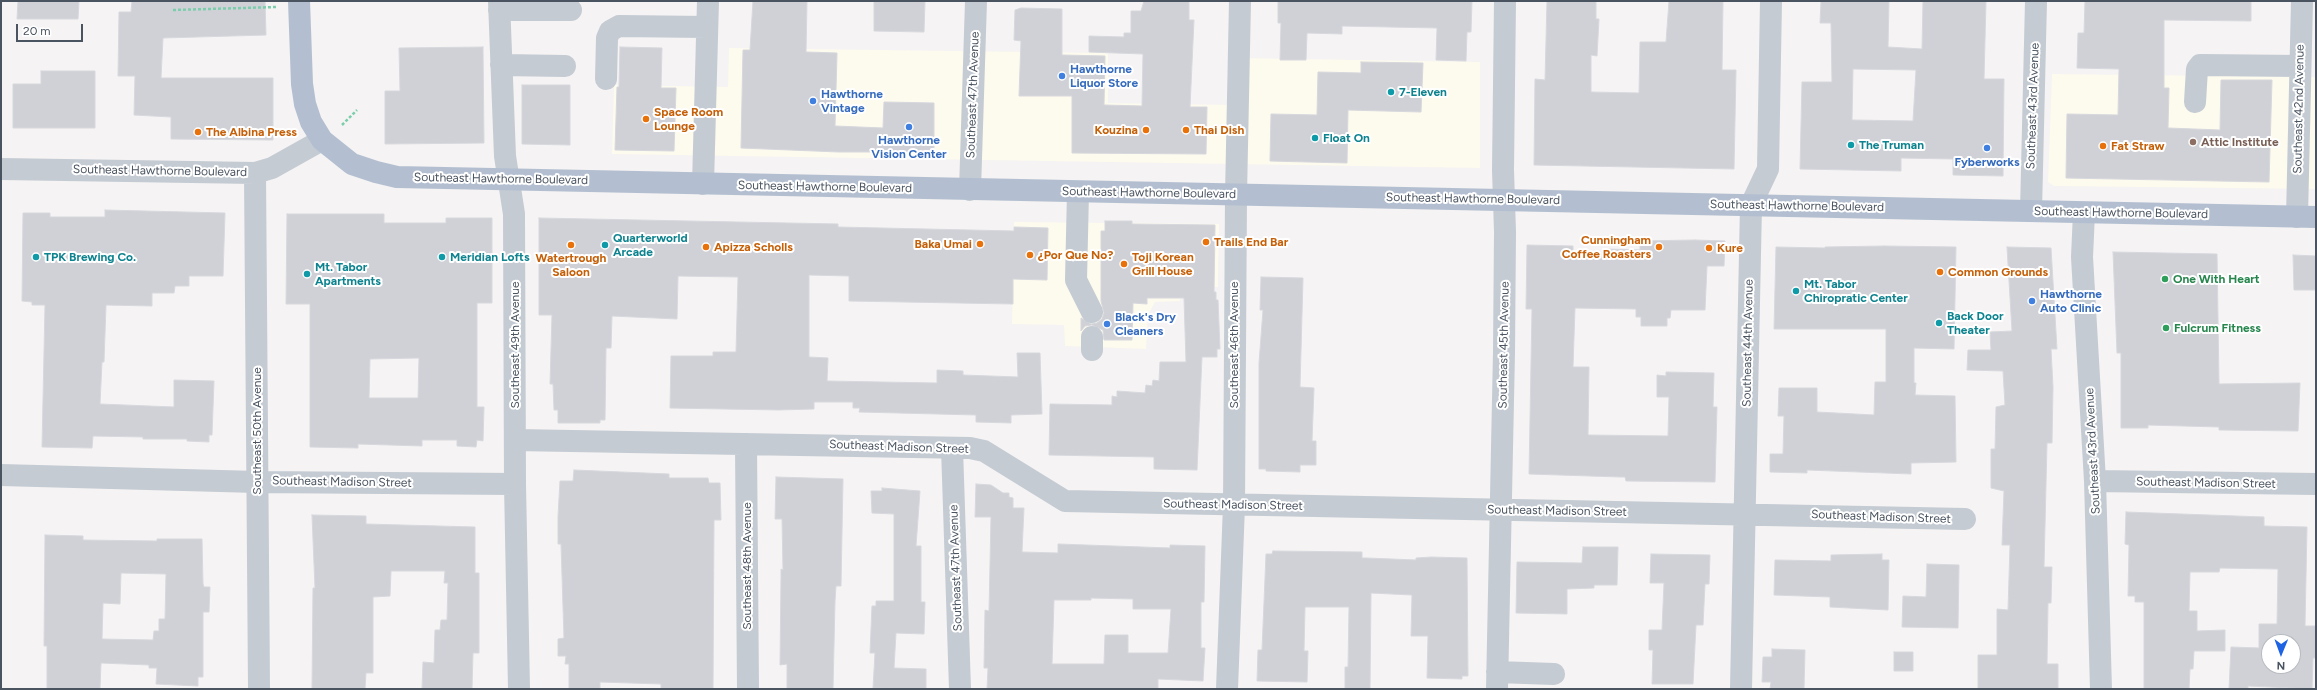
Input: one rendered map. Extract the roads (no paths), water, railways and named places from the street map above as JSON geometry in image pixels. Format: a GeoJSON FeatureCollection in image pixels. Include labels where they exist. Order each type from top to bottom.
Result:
{"type":"FeatureCollection","features":[{"type":"Feature","properties":{"kind":"main road"},"geometry":{"type":"LineString","coordinates":[[299,4],[302,84],[305,104],[311,122],[322,140]]}},
{"type":"Feature","properties":{"kind":"main road","name":"Southeast Hawthorne Boulevard"},"geometry":{"type":"LineString","coordinates":[[322,140],[352,164],[398,177],[2306,217]]}},
{"type":"Feature","properties":{"kind":"street"},"geometry":{"type":"LineString","coordinates":[[703,184],[708,1]]}},
{"type":"Feature","properties":{"kind":"street","name":"Southeast 47th Avenue"},"geometry":{"type":"LineString","coordinates":[[970,190],[976,1]]}},
{"type":"Feature","properties":{"kind":"street","name":"Southeast 46th Avenue"},"geometry":{"type":"LineString","coordinates":[[1227,689],[1234,505],[1236,194],[1240,1]]}},
{"type":"Feature","properties":{"kind":"street","name":"Southeast 45th Avenue"},"geometry":{"type":"LineString","coordinates":[[1497,681],[1502,510],[1505,1]]}},
{"type":"Feature","properties":{"kind":"street","name":"Southeast 44th Avenue"},"geometry":{"type":"LineString","coordinates":[[1741,689],[1751,205],[1768,169],[1771,1]]}},
{"type":"Feature","properties":{"kind":"street","name":"Southeast 43rd Avenue"},"geometry":{"type":"LineString","coordinates":[[2031,211],[2036,1]]}},
{"type":"Feature","properties":{"kind":"street","name":"Southeast 42nd Avenue"},"geometry":{"type":"LineString","coordinates":[[2302,1],[2300,66],[2306,217]]}},
{"type":"Feature","properties":{"kind":"street"},"geometry":{"type":"LineString","coordinates":[[499,5],[571,10]]}},
{"type":"Feature","properties":{"kind":"street","name":"Southeast 49th Avenue"},"geometry":{"type":"LineString","coordinates":[[499,5],[505,156],[510,180],[514,214],[515,484],[519,689]]}},
{"type":"Feature","properties":{"kind":"street"},"geometry":{"type":"LineString","coordinates":[[606,78],[607,38],[610,31],[619,26],[707,27]]}},
{"type":"Feature","properties":{"kind":"street"},"geometry":{"type":"LineString","coordinates":[[501,65],[565,66]]}},
{"type":"Feature","properties":{"kind":"street"},"geometry":{"type":"LineString","coordinates":[[2195,102],[2197,69],[2200,65],[2300,66]]}},
{"type":"Feature","properties":{"kind":"street","name":"Southeast Hawthorne Boulevard"},"geometry":{"type":"LineString","coordinates":[[1,169],[255,173],[272,168],[322,140]]}},
{"type":"Feature","properties":{"kind":"street","name":"Southeast 50th Avenue"},"geometry":{"type":"LineString","coordinates":[[255,173],[259,689]]}},
{"type":"Feature","properties":{"kind":"street"},"geometry":{"type":"LineString","coordinates":[[1078,192],[1076,280],[1092,312]]}},
{"type":"Feature","properties":{"kind":"street","name":"Southeast 43rd Avenue"},"geometry":{"type":"LineString","coordinates":[[2084,213],[2082,257],[2095,481],[2101,689]]}},
{"type":"Feature","properties":{"kind":"street","name":"Southeast Madison Street"},"geometry":{"type":"LineString","coordinates":[[515,440],[952,448],[984,451],[1065,501],[1502,510],[1744,513],[1965,519]]}},
{"type":"Feature","properties":{"kind":"street","name":"Southeast 48th Avenue"},"geometry":{"type":"LineString","coordinates":[[746,444],[748,689]]}},
{"type":"Feature","properties":{"kind":"street","name":"Southeast 47th Avenue"},"geometry":{"type":"LineString","coordinates":[[952,448],[960,689]]}},
{"type":"Feature","properties":{"kind":"street","name":"Southeast Madison Street"},"geometry":{"type":"LineString","coordinates":[[1,475],[257,482],[515,484]]}},
{"type":"Feature","properties":{"kind":"street","name":"Southeast Madison Street"},"geometry":{"type":"LineString","coordinates":[[2095,481],[2316,484]]}},
{"type":"Feature","properties":{"kind":"street"},"geometry":{"type":"LineString","coordinates":[[1497,681],[1554,674]]}},
{"type":"Feature","properties":{"kind":"place","name":"Hawthorne Liquor Store"},"geometry":{"type":"Point","coordinates":[1062,76]}},
{"type":"Feature","properties":{"kind":"place","name":"7-Eleven"},"geometry":{"type":"Point","coordinates":[1391,92]}},
{"type":"Feature","properties":{"kind":"place","name":"Hawthorne Vintage"},"geometry":{"type":"Point","coordinates":[813,101]}},
{"type":"Feature","properties":{"kind":"place","name":"Space Room Lounge"},"geometry":{"type":"Point","coordinates":[646,119]}},
{"type":"Feature","properties":{"kind":"place","name":"Hawthorne Vision Center"},"geometry":{"type":"Point","coordinates":[909,127]}},
{"type":"Feature","properties":{"kind":"place","name":"Kouzina"},"geometry":{"type":"Point","coordinates":[1146,130]}},
{"type":"Feature","properties":{"kind":"place","name":"Thai Dish"},"geometry":{"type":"Point","coordinates":[1186,130]}},
{"type":"Feature","properties":{"kind":"place","name":"The Albina Press"},"geometry":{"type":"Point","coordinates":[198,132]}},
{"type":"Feature","properties":{"kind":"place","name":"Float On"},"geometry":{"type":"Point","coordinates":[1315,138]}},
{"type":"Feature","properties":{"kind":"place","name":"Attic Institute"},"geometry":{"type":"Point","coordinates":[2193,142]}},
{"type":"Feature","properties":{"kind":"place","name":"The Truman"},"geometry":{"type":"Point","coordinates":[1851,145]}},
{"type":"Feature","properties":{"kind":"place","name":"Fat Straw"},"geometry":{"type":"Point","coordinates":[2103,146]}},
{"type":"Feature","properties":{"kind":"place","name":"Fyberworks"},"geometry":{"type":"Point","coordinates":[1987,148]}},
{"type":"Feature","properties":{"kind":"place","name":"Trails End Bar"},"geometry":{"type":"Point","coordinates":[1206,242]}},
{"type":"Feature","properties":{"kind":"place","name":"Baka Umai"},"geometry":{"type":"Point","coordinates":[980,244]}},
{"type":"Feature","properties":{"kind":"place","name":"Watertrough Saloon"},"geometry":{"type":"Point","coordinates":[571,245]}},
{"type":"Feature","properties":{"kind":"place","name":"Quarterworld Arcade"},"geometry":{"type":"Point","coordinates":[605,245]}},
{"type":"Feature","properties":{"kind":"place","name":"Apizza Scholls"},"geometry":{"type":"Point","coordinates":[706,247]}},
{"type":"Feature","properties":{"kind":"place","name":"Cunningham Coffee Roasters"},"geometry":{"type":"Point","coordinates":[1659,247]}},
{"type":"Feature","properties":{"kind":"place","name":"Kure"},"geometry":{"type":"Point","coordinates":[1709,248]}},
{"type":"Feature","properties":{"kind":"place","name":"¿Por Que No?"},"geometry":{"type":"Point","coordinates":[1030,255]}},
{"type":"Feature","properties":{"kind":"place","name":"TPK Brewing Co."},"geometry":{"type":"Point","coordinates":[36,257]}},
{"type":"Feature","properties":{"kind":"place","name":"Meridian Lofts"},"geometry":{"type":"Point","coordinates":[442,257]}},
{"type":"Feature","properties":{"kind":"place","name":"Toji Korean Grill House"},"geometry":{"type":"Point","coordinates":[1124,264]}},
{"type":"Feature","properties":{"kind":"place","name":"Common Grounds"},"geometry":{"type":"Point","coordinates":[1940,272]}},
{"type":"Feature","properties":{"kind":"place","name":"Mt. Tabor Apartments"},"geometry":{"type":"Point","coordinates":[307,274]}},
{"type":"Feature","properties":{"kind":"place","name":"One With Heart"},"geometry":{"type":"Point","coordinates":[2165,279]}},
{"type":"Feature","properties":{"kind":"place","name":"Mt. Tabor Chiropratic Center"},"geometry":{"type":"Point","coordinates":[1796,291]}},
{"type":"Feature","properties":{"kind":"place","name":"Hawthorne Auto Clinic"},"geometry":{"type":"Point","coordinates":[2032,301]}},
{"type":"Feature","properties":{"kind":"place","name":"Back Door Theater"},"geometry":{"type":"Point","coordinates":[1939,323]}},
{"type":"Feature","properties":{"kind":"place","name":"Black's Dry Cleaners"},"geometry":{"type":"Point","coordinates":[1107,324]}},
{"type":"Feature","properties":{"kind":"place","name":"Fulcrum Fitness"},"geometry":{"type":"Point","coordinates":[2166,328]}}]}
